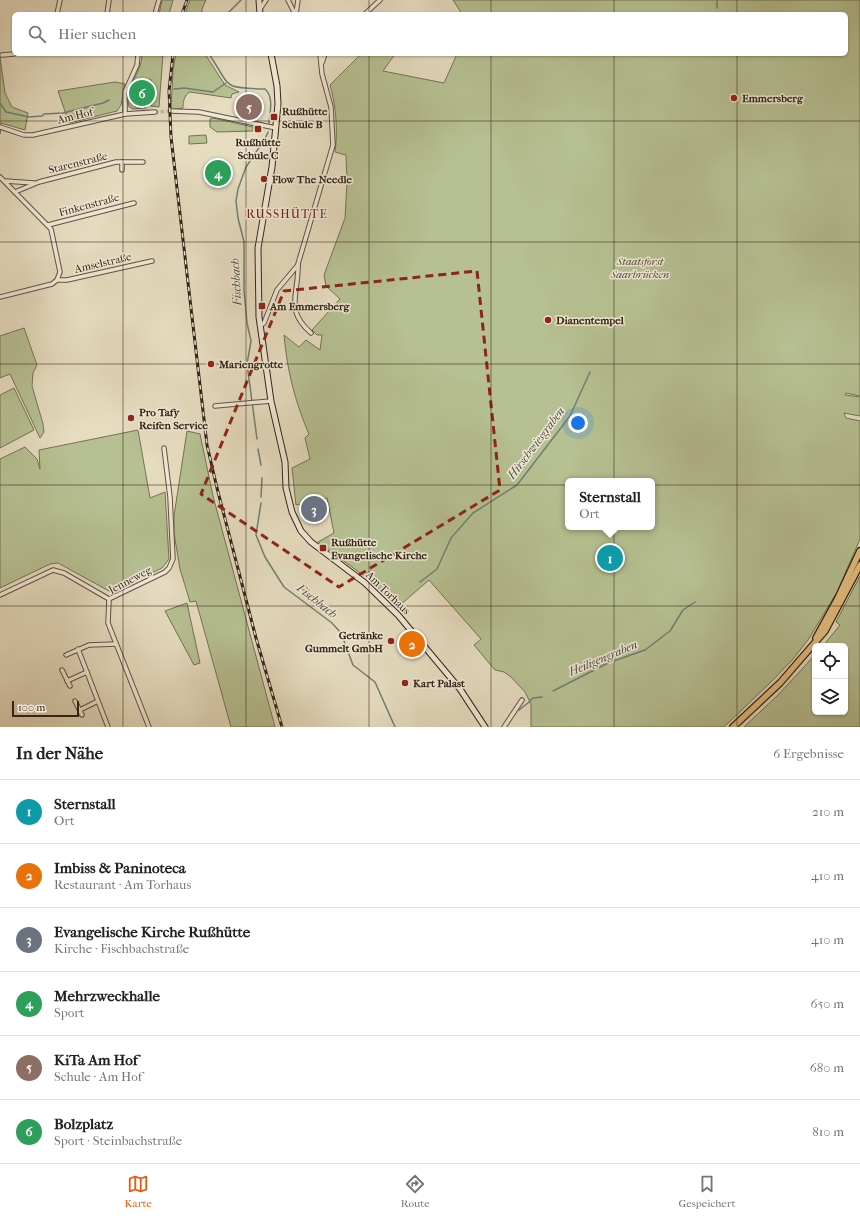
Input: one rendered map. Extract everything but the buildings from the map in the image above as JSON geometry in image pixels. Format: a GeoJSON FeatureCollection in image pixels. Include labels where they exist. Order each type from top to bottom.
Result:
{"type":"FeatureCollection","features":[{"type":"Feature","properties":{"kind":"main road"},"geometry":{"type":"LineString","coordinates":[[259,0],[260,12]]}},
{"type":"Feature","properties":{"kind":"main road","name":"Am Torhaus"},"geometry":{"type":"LineString","coordinates":[[271,56],[278,93],[272,167],[258,248],[260,326],[271,401],[285,462],[286,488],[292,512],[301,531],[310,542],[366,583],[398,615],[460,689],[484,727]]}},
{"type":"Feature","properties":{"kind":"main road"},"geometry":{"type":"LineString","coordinates":[[815,641],[860,551]]}},
{"type":"Feature","properties":{"kind":"main road"},"geometry":{"type":"LineString","coordinates":[[733,727],[780,682],[825,631],[860,565]]}},
{"type":"Feature","properties":{"kind":"street"},"geometry":{"type":"LineString","coordinates":[[57,12],[60,0]]}},
{"type":"Feature","properties":{"kind":"street"},"geometry":{"type":"LineString","coordinates":[[107,12],[110,0]]}},
{"type":"Feature","properties":{"kind":"street"},"geometry":{"type":"LineString","coordinates":[[156,12],[159,0]]}},
{"type":"Feature","properties":{"kind":"street"},"geometry":{"type":"LineString","coordinates":[[260,12],[266,0]]}},
{"type":"Feature","properties":{"kind":"street"},"geometry":{"type":"LineString","coordinates":[[288,0],[295,12]]}},
{"type":"Feature","properties":{"kind":"street"},"geometry":{"type":"LineString","coordinates":[[296,12],[298,0]]}},
{"type":"Feature","properties":{"kind":"street"},"geometry":{"type":"LineString","coordinates":[[367,12],[380,0]]}},
{"type":"Feature","properties":{"kind":"street"},"geometry":{"type":"LineString","coordinates":[[2,55],[12,54]]}},
{"type":"Feature","properties":{"kind":"street"},"geometry":{"type":"LineString","coordinates":[[125,114],[125,92],[137,65],[138,56]]}},
{"type":"Feature","properties":{"kind":"street"},"geometry":{"type":"LineString","coordinates":[[311,333],[298,320],[294,295],[298,278],[298,264],[333,146],[331,107],[321,68],[320,56]]}},
{"type":"Feature","properties":{"kind":"street"},"geometry":{"type":"LineString","coordinates":[[321,68],[324,56]]}},
{"type":"Feature","properties":{"kind":"street"},"geometry":{"type":"LineString","coordinates":[[171,111],[199,112],[274,128]]}},
{"type":"Feature","properties":{"kind":"street","name":"Am Hof"},"geometry":{"type":"LineString","coordinates":[[0,127],[24,135],[33,135],[125,114],[155,112]]}},
{"type":"Feature","properties":{"kind":"street","name":"Starenstraße"},"geometry":{"type":"LineString","coordinates":[[122,162],[122,170]]}},
{"type":"Feature","properties":{"kind":"street","name":"Starenstraße"},"geometry":{"type":"LineString","coordinates":[[15,192],[39,182],[122,162],[143,162]]}},
{"type":"Feature","properties":{"kind":"street"},"geometry":{"type":"LineString","coordinates":[[0,177],[48,225],[53,234],[60,272],[57,280]]}},
{"type":"Feature","properties":{"kind":"street","name":"Starenstraße"},"geometry":{"type":"LineString","coordinates":[[5,181],[39,182]]}},
{"type":"Feature","properties":{"kind":"street","name":"Finkenstraße"},"geometry":{"type":"LineString","coordinates":[[48,225],[134,202]]}},
{"type":"Feature","properties":{"kind":"street","name":"Amselstraße"},"geometry":{"type":"LineString","coordinates":[[0,297],[46,286],[57,280],[67,280],[152,261]]}},
{"type":"Feature","properties":{"kind":"street"},"geometry":{"type":"LineString","coordinates":[[260,326],[264,323],[277,290],[298,264]]}},
{"type":"Feature","properties":{"kind":"street"},"geometry":{"type":"LineString","coordinates":[[215,406],[271,401]]}},
{"type":"Feature","properties":{"kind":"street","name":"Jenneweg"},"geometry":{"type":"LineString","coordinates":[[149,727],[108,623],[110,599],[165,572],[173,560],[170,497],[164,448]]}},
{"type":"Feature","properties":{"kind":"street"},"geometry":{"type":"LineString","coordinates":[[0,595],[53,570],[64,573],[110,599]]}},
{"type":"Feature","properties":{"kind":"street"},"geometry":{"type":"LineString","coordinates":[[66,655],[78,649],[94,645],[116,644]]}},
{"type":"Feature","properties":{"kind":"street"},"geometry":{"type":"LineString","coordinates":[[78,649],[108,727]]}},
{"type":"Feature","properties":{"kind":"street"},"geometry":{"type":"LineString","coordinates":[[62,670],[70,686]]}},
{"type":"Feature","properties":{"kind":"street"},"geometry":{"type":"LineString","coordinates":[[67,681],[87,672]]}},
{"type":"Feature","properties":{"kind":"street"},"geometry":{"type":"LineString","coordinates":[[504,727],[522,700]]}},
{"type":"Feature","properties":{"kind":"street"},"geometry":{"type":"LineString","coordinates":[[75,701],[82,715]]}},
{"type":"Feature","properties":{"kind":"street"},"geometry":{"type":"LineString","coordinates":[[80,710],[98,701]]}},
{"type":"Feature","properties":{"kind":"highlighted area"},"geometry":{"type":"Polygon","coordinates":[[[477,271],[500,490],[339,587],[201,494],[284,291],[477,271]]]}},
{"type":"Feature","properties":{"kind":"green space"},"geometry":{"type":"Polygon","coordinates":[[[162,0],[173,0],[170,12],[159,12],[162,0]]]}},
{"type":"Feature","properties":{"kind":"green space"},"geometry":{"type":"Polygon","coordinates":[[[190,0],[206,0],[202,12],[186,12],[190,0]]]}},
{"type":"Feature","properties":{"kind":"green space","name":"Staatsforst Saarbrücken"},"geometry":{"type":"Polygon","coordinates":[[[453,0],[860,0],[860,396],[846,393],[845,395],[860,397],[860,416],[844,413],[846,418],[860,421],[860,539],[837,592],[808,640],[793,659],[771,682],[724,727],[531,727],[531,704],[525,692],[511,677],[504,672],[495,670],[474,645],[481,639],[429,580],[399,606],[367,578],[318,542],[334,533],[327,498],[296,505],[292,468],[310,459],[305,438],[309,434],[292,386],[284,335],[299,347],[306,340],[320,350],[322,335],[317,335],[312,330],[340,299],[326,286],[324,275],[345,218],[347,182],[346,155],[335,152],[336,118],[330,85],[359,56],[394,56],[383,71],[444,83],[456,56],[848,56],[848,12],[461,12],[453,0]]]}},
{"type":"Feature","properties":{"kind":"green space"},"geometry":{"type":"Polygon","coordinates":[[[142,56],[163,56],[159,107],[151,106],[151,80],[138,79],[134,90],[136,106],[146,106],[146,108],[133,109],[129,107],[129,92],[142,56]]]}},
{"type":"Feature","properties":{"kind":"green space"},"geometry":{"type":"Polygon","coordinates":[[[176,56],[206,56],[225,85],[239,92],[232,94],[231,98],[190,92],[185,97],[183,108],[171,110],[173,69],[176,56]]]}},
{"type":"Feature","properties":{"kind":"green space"},"geometry":{"type":"Polygon","coordinates":[[[0,57],[5,93],[12,107],[28,113],[25,130],[1,123],[0,134],[0,57]]]}},
{"type":"Feature","properties":{"kind":"green space"},"geometry":{"type":"Polygon","coordinates":[[[115,82],[125,84],[121,105],[117,111],[69,123],[58,91],[115,82]]]}},
{"type":"Feature","properties":{"kind":"green space"},"geometry":{"type":"Polygon","coordinates":[[[138,84],[148,85],[147,99],[137,98],[138,84]]]}},
{"type":"Feature","properties":{"kind":"green space"},"geometry":{"type":"Polygon","coordinates":[[[213,118],[253,127],[253,131],[217,132],[210,127],[210,119],[213,118]]]}},
{"type":"Feature","properties":{"kind":"green space"},"geometry":{"type":"Polygon","coordinates":[[[206,135],[207,143],[189,144],[189,136],[206,135]]]}},
{"type":"Feature","properties":{"kind":"green space"},"geometry":{"type":"Polygon","coordinates":[[[24,328],[37,365],[33,373],[32,386],[43,424],[44,432],[40,438],[10,374],[0,378],[0,336],[24,328]]]}},
{"type":"Feature","properties":{"kind":"green space"},"geometry":{"type":"Polygon","coordinates":[[[14,388],[34,430],[0,448],[0,395],[14,388]]]}},
{"type":"Feature","properties":{"kind":"green space"},"geometry":{"type":"Polygon","coordinates":[[[138,430],[150,498],[165,492],[169,559],[162,568],[115,591],[109,591],[58,563],[50,564],[0,588],[0,459],[25,447],[37,459],[40,469],[39,450],[138,430]]]}},
{"type":"Feature","properties":{"kind":"green space"},"geometry":{"type":"Polygon","coordinates":[[[187,431],[200,434],[213,496],[275,727],[231,727],[196,601],[190,602],[180,569],[174,533],[174,516],[187,431]]]}},
{"type":"Feature","properties":{"kind":"green space"},"geometry":{"type":"Polygon","coordinates":[[[860,576],[860,727],[744,727],[778,695],[812,658],[812,715],[848,715],[848,643],[825,643],[840,625],[836,622],[860,576]]]}},
{"type":"Feature","properties":{"kind":"green space"},"geometry":{"type":"Polygon","coordinates":[[[187,603],[200,663],[194,665],[165,611],[187,603]]]}},
{"type":"Feature","properties":{"kind":"waterway","name":"Fischbach"},"geometry":{"type":"LineString","coordinates":[[229,12],[241,0]]}},
{"type":"Feature","properties":{"kind":"waterway"},"geometry":{"type":"LineString","coordinates":[[717,0],[717,8]]}},
{"type":"Feature","properties":{"kind":"waterway","name":"Fischbach"},"geometry":{"type":"LineString","coordinates":[[210,56],[229,84],[241,88],[265,89],[268,92],[270,96],[271,110],[269,123]]}},
{"type":"Feature","properties":{"kind":"waterway"},"geometry":{"type":"LineString","coordinates":[[174,89],[184,88],[213,92],[226,83]]}},
{"type":"Feature","properties":{"kind":"waterway"},"geometry":{"type":"LineString","coordinates":[[0,103],[6,112],[29,117],[42,116],[44,114],[63,113],[103,103],[109,100]]}},
{"type":"Feature","properties":{"kind":"waterway","name":"Fischbach"},"geometry":{"type":"LineString","coordinates":[[257,439],[247,364],[251,341],[247,323],[244,290],[244,242],[238,218],[236,201],[238,189],[246,167],[268,132]]}},
{"type":"Feature","properties":{"kind":"waterway","name":"Hirschwiesgraben"},"geometry":{"type":"LineString","coordinates":[[420,582],[437,569],[451,538],[473,513],[517,485],[570,416],[590,372]]}},
{"type":"Feature","properties":{"kind":"waterway","name":"Fischbach"},"geometry":{"type":"LineString","coordinates":[[258,449],[261,465]]}},
{"type":"Feature","properties":{"kind":"waterway","name":"Fischbach"},"geometry":{"type":"LineString","coordinates":[[261,497],[262,478]]}},
{"type":"Feature","properties":{"kind":"waterway","name":"Fischbach"},"geometry":{"type":"LineString","coordinates":[[261,503],[256,535],[265,557],[284,587],[332,623],[341,633],[353,665],[375,682],[395,727]]}},
{"type":"Feature","properties":{"kind":"waterway","name":"Heiligengraben"},"geometry":{"type":"LineString","coordinates":[[553,691],[608,663],[645,650],[670,631],[683,610],[695,602]]}},
{"type":"Feature","properties":{"kind":"waterway","name":"Heiligengraben"},"geometry":{"type":"LineString","coordinates":[[519,710],[533,698],[542,697]]}},
{"type":"Feature","properties":{"kind":"tunnel"},"geometry":{"type":"LineString","coordinates":[[155,112],[171,111]]}},
{"type":"Feature","properties":{"kind":"railway"},"geometry":{"type":"LineString","coordinates":[[183,12],[187,0]]}},
{"type":"Feature","properties":{"kind":"railway"},"geometry":{"type":"LineString","coordinates":[[173,56],[169,91],[171,137],[207,445],[256,638],[282,727]]}},
{"type":"Feature","properties":{"kind":"place","name":"Bolzplatz"},"geometry":{"type":"Point","coordinates":[142,93]}},
{"type":"Feature","properties":{"kind":"place","name":"Emmersberg"},"geometry":{"type":"Point","coordinates":[734,98]}},
{"type":"Feature","properties":{"kind":"place","name":"KiTa Am Hof"},"geometry":{"type":"Point","coordinates":[249,107]}},
{"type":"Feature","properties":{"kind":"place","name":"Rußhütte Schule B"},"geometry":{"type":"Point","coordinates":[274,117]}},
{"type":"Feature","properties":{"kind":"place","name":"Rußhütte Schule C"},"geometry":{"type":"Point","coordinates":[258,129]}},
{"type":"Feature","properties":{"kind":"place","name":"Mehrzweckhalle"},"geometry":{"type":"Point","coordinates":[218,173]}},
{"type":"Feature","properties":{"kind":"place","name":"Flow The Needle"},"geometry":{"type":"Point","coordinates":[264,179]}},
{"type":"Feature","properties":{"kind":"place","name":"Am Emmersberg"},"geometry":{"type":"Point","coordinates":[262,306]}},
{"type":"Feature","properties":{"kind":"place","name":"Dianentempel"},"geometry":{"type":"Point","coordinates":[548,320]}},
{"type":"Feature","properties":{"kind":"place","name":"Mariengrotte"},"geometry":{"type":"Point","coordinates":[211,364]}},
{"type":"Feature","properties":{"kind":"place","name":"Pro Tafy Reifen Service"},"geometry":{"type":"Point","coordinates":[131,418]}},
{"type":"Feature","properties":{"kind":"place","name":"Evangelische Kirche Rußhütte"},"geometry":{"type":"Point","coordinates":[314,509]}},
{"type":"Feature","properties":{"kind":"place","name":"Rußhütte Evangelische Kirche"},"geometry":{"type":"Point","coordinates":[323,548]}},
{"type":"Feature","properties":{"kind":"place","name":"Sternstall"},"geometry":{"type":"Point","coordinates":[610,558]}},
{"type":"Feature","properties":{"kind":"place","name":"Getränke Gummelt GmbH"},"geometry":{"type":"Point","coordinates":[391,641]}},
{"type":"Feature","properties":{"kind":"place","name":"Imbiss & Paninoteca"},"geometry":{"type":"Point","coordinates":[412,644]}},
{"type":"Feature","properties":{"kind":"place","name":"Kart Palast"},"geometry":{"type":"Point","coordinates":[405,683]}},
{"type":"Feature","properties":{"kind":"district","name":"RUSSHÜTTE"},"geometry":{"type":"Point","coordinates":[287,214]}}]}
